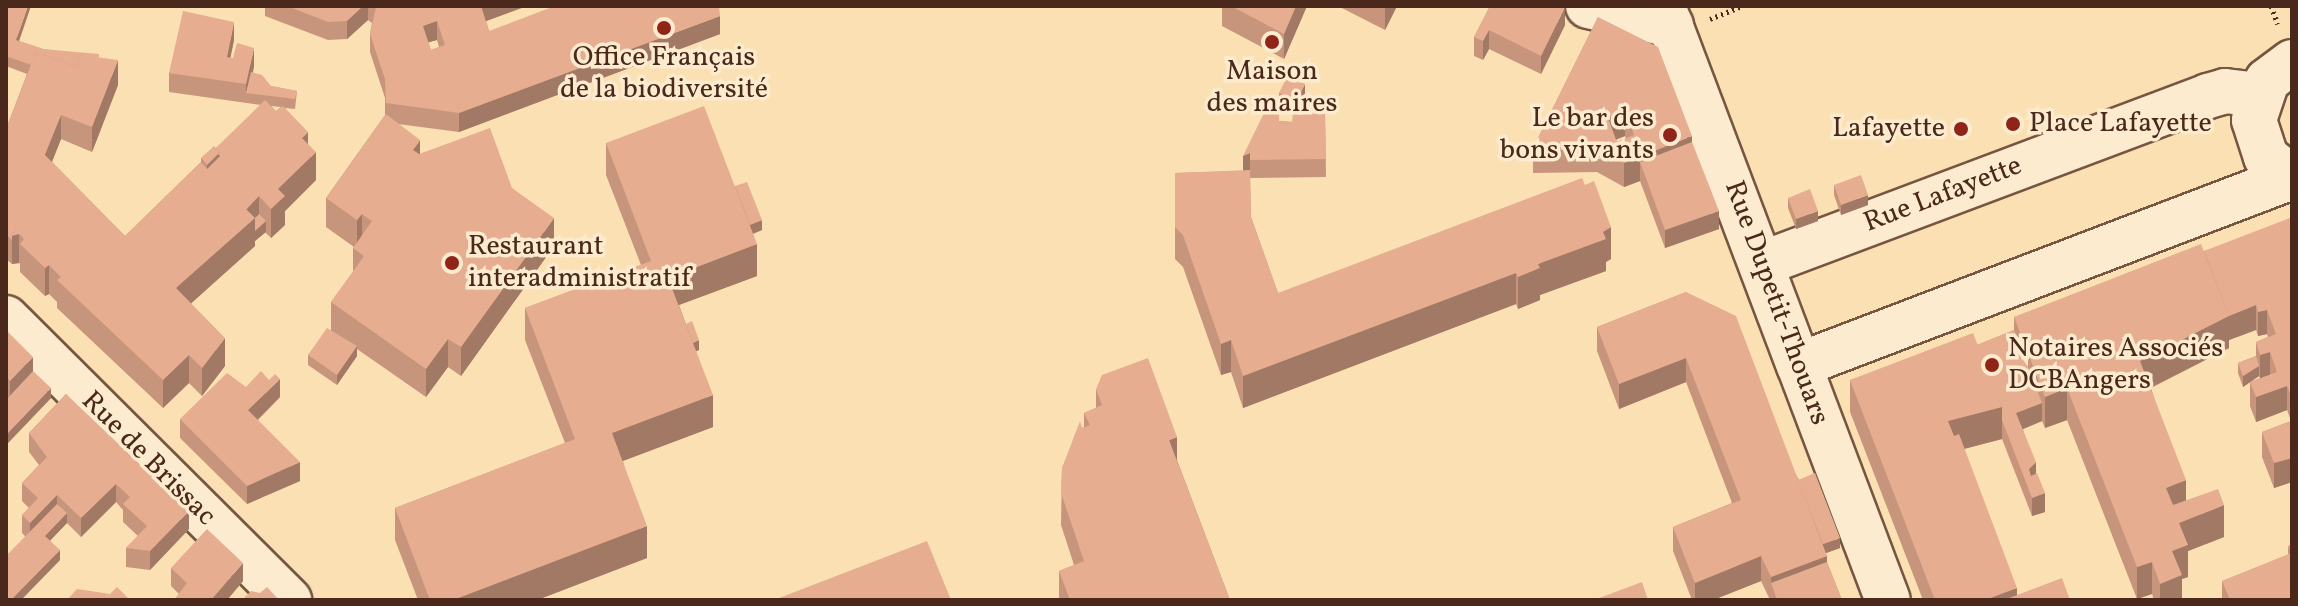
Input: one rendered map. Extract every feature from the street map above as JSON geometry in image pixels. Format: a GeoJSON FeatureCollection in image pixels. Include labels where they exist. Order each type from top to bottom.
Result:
{"type":"FeatureCollection","features":[{"type":"Feature","properties":{"kind":"street"},"geometry":{"type":"LineString","coordinates":[[1588,6],[1667,16]]}},
{"type":"Feature","properties":{"kind":"street","name":"Rue Dupetit-Thouars"},"geometry":{"type":"LineString","coordinates":[[1667,16],[1764,263],[1888,600]]}},
{"type":"Feature","properties":{"kind":"street"},"geometry":{"type":"LineString","coordinates":[[2292,62],[2271,78],[2260,95],[2257,139],[2270,162],[2292,177]]}},
{"type":"Feature","properties":{"kind":"street","name":"Rue Lafayette"},"geometry":{"type":"LineString","coordinates":[[1764,263],[2208,96],[2225,91],[2260,95]]}},
{"type":"Feature","properties":{"kind":"street"},"geometry":{"type":"LineString","coordinates":[[1799,365],[2292,177]]}},
{"type":"Feature","properties":{"kind":"street","name":"Rue de Brissac"},"geometry":{"type":"LineString","coordinates":[[6,318],[289,600]]}},
{"type":"Feature","properties":{"kind":"building"},"geometry":{"type":"Polygon","coordinates":[[[6,6],[28,6],[16,40],[43,49],[99,54],[99,58],[81,55],[76,67],[36,52],[31,65],[6,56],[6,6]]]}},
{"type":"Feature","properties":{"kind":"building"},"geometry":{"type":"Polygon","coordinates":[[[287,6],[363,6],[347,21],[328,22],[287,6]]]}},
{"type":"Feature","properties":{"kind":"building"},"geometry":{"type":"Polygon","coordinates":[[[481,6],[489,31],[555,6],[719,6],[720,16],[459,113],[386,103],[385,79],[370,34],[376,7],[481,6]],[[437,21],[423,26],[431,50],[445,45],[437,21]]]}},
{"type":"Feature","properties":{"kind":"building"},"geometry":{"type":"Polygon","coordinates":[[[1231,6],[1296,6],[1284,34],[1231,6]]]}},
{"type":"Feature","properties":{"kind":"building"},"geometry":{"type":"Polygon","coordinates":[[[1490,6],[1565,7],[1541,56],[1489,30],[1483,41],[1474,37],[1490,6]]]}},
{"type":"Feature","properties":{"kind":"building"},"geometry":{"type":"Polygon","coordinates":[[[183,11],[234,22],[227,57],[233,58],[237,43],[254,48],[246,84],[169,73],[183,11]]]}},
{"type":"Feature","properties":{"kind":"building"},"geometry":{"type":"Polygon","coordinates":[[[1598,17],[1658,47],[1692,136],[1624,163],[1597,147],[1533,148],[1598,17]],[[1625,111],[1608,118],[1617,142],[1634,135],[1625,111]]]}},
{"type":"Feature","properties":{"kind":"building"},"geometry":{"type":"Polygon","coordinates":[[[36,52],[76,67],[81,55],[118,60],[92,127],[61,115],[12,240],[6,234],[6,129],[36,52]]]}},
{"type":"Feature","properties":{"kind":"building"},"geometry":{"type":"Polygon","coordinates":[[[251,72],[262,75],[271,86],[297,91],[295,99],[246,93],[251,72]]]}},
{"type":"Feature","properties":{"kind":"building"},"geometry":{"type":"Polygon","coordinates":[[[1288,75],[1305,84],[1296,101],[1279,93],[1288,75]]]}},
{"type":"Feature","properties":{"kind":"building"},"geometry":{"type":"Polygon","coordinates":[[[265,100],[276,111],[283,106],[308,132],[302,138],[316,152],[278,189],[285,196],[271,209],[259,196],[246,209],[255,218],[176,288],[225,338],[202,368],[189,355],[163,380],[57,280],[61,277],[49,265],[45,268],[20,244],[24,239],[19,234],[12,236],[44,154],[125,236],[201,162],[207,169],[220,156],[216,148],[265,100]]]}},
{"type":"Feature","properties":{"kind":"building"},"geometry":{"type":"Polygon","coordinates":[[[704,106],[757,244],[668,278],[713,395],[612,433],[647,526],[453,600],[430,600],[395,508],[575,439],[525,308],[651,261],[606,143],[704,106]]]}},
{"type":"Feature","properties":{"kind":"building"},"geometry":{"type":"Polygon","coordinates":[[[1264,113],[1279,113],[1279,124],[1292,123],[1293,113],[1325,114],[1326,159],[1250,160],[1250,153],[1243,156],[1264,113]]]}},
{"type":"Feature","properties":{"kind":"building","name":"Restaurant interadministratif"},"geometry":{"type":"Polygon","coordinates":[[[386,114],[420,140],[413,150],[419,154],[490,128],[512,188],[554,218],[461,347],[448,339],[426,369],[331,302],[364,256],[353,248],[372,221],[362,214],[357,220],[326,198],[386,114]]]}},
{"type":"Feature","properties":{"kind":"building"},"geometry":{"type":"Polygon","coordinates":[[[1692,142],[1719,211],[1665,230],[1640,162],[1692,142]]]}},
{"type":"Feature","properties":{"kind":"building"},"geometry":{"type":"Polygon","coordinates":[[[214,146],[220,152],[207,165],[201,158],[214,146]]]}},
{"type":"Feature","properties":{"kind":"building"},"geometry":{"type":"Polygon","coordinates":[[[1250,170],[1251,217],[1278,293],[1582,178],[1585,185],[1594,181],[1611,227],[1603,232],[1606,239],[1538,264],[1540,268],[1518,277],[1516,273],[1243,376],[1231,340],[1221,344],[1183,235],[1175,227],[1175,173],[1250,170]]]}},
{"type":"Feature","properties":{"kind":"building"},"geometry":{"type":"Polygon","coordinates":[[[1861,175],[1868,195],[1841,205],[1834,185],[1861,175]]]}},
{"type":"Feature","properties":{"kind":"building"},"geometry":{"type":"Polygon","coordinates":[[[747,182],[762,220],[750,225],[735,186],[747,182]]]}},
{"type":"Feature","properties":{"kind":"building"},"geometry":{"type":"Polygon","coordinates":[[[1810,189],[1818,211],[1796,219],[1788,198],[1810,189]]]}},
{"type":"Feature","properties":{"kind":"building"},"geometry":{"type":"Polygon","coordinates":[[[259,214],[266,221],[255,231],[255,218],[259,214]]]}},
{"type":"Feature","properties":{"kind":"building"},"geometry":{"type":"Polygon","coordinates":[[[2290,218],[2292,398],[2287,386],[2256,397],[2250,382],[2277,372],[2270,352],[2260,355],[2256,342],[2276,334],[2267,310],[2258,312],[2256,305],[2229,316],[2204,251],[2290,218]]]}},
{"type":"Feature","properties":{"kind":"building"},"geometry":{"type":"Polygon","coordinates":[[[2201,244],[2229,316],[2140,361],[2186,480],[2166,488],[2173,505],[2218,489],[2224,505],[2179,523],[2188,545],[2172,551],[2182,575],[2160,584],[2152,562],[2137,567],[2067,388],[2045,397],[2014,317],[2201,244]]]}},
{"type":"Feature","properties":{"kind":"building"},"geometry":{"type":"Polygon","coordinates":[[[1686,292],[1736,316],[1827,556],[1771,577],[1761,556],[1695,583],[1673,527],[1741,500],[1686,358],[1619,384],[1597,327],[1686,292]]]}},
{"type":"Feature","properties":{"kind":"building"},"geometry":{"type":"Polygon","coordinates":[[[692,321],[699,340],[693,343],[686,324],[692,321]]]}},
{"type":"Feature","properties":{"kind":"building"},"geometry":{"type":"Polygon","coordinates":[[[327,328],[357,346],[337,375],[308,355],[327,328]]]}},
{"type":"Feature","properties":{"kind":"building"},"geometry":{"type":"Polygon","coordinates":[[[6,330],[33,357],[10,381],[6,376],[6,330]]]}},
{"type":"Feature","properties":{"kind":"building"},"geometry":{"type":"Polygon","coordinates":[[[2014,330],[2042,403],[2016,413],[2036,462],[2029,469],[2031,476],[2037,473],[2045,493],[2032,498],[2002,420],[2002,407],[1977,345],[2014,330]]]}},
{"type":"Feature","properties":{"kind":"building"},"geometry":{"type":"Polygon","coordinates":[[[1973,333],[2002,407],[1948,421],[1954,436],[1959,434],[2017,588],[1985,600],[1935,600],[1850,380],[1973,333]]]}},
{"type":"Feature","properties":{"kind":"building"},"geometry":{"type":"Polygon","coordinates":[[[2256,356],[2259,366],[2243,376],[2238,363],[2256,356]]]}},
{"type":"Feature","properties":{"kind":"building"},"geometry":{"type":"Polygon","coordinates":[[[1148,358],[1177,437],[1169,440],[1230,600],[1070,600],[1059,571],[1084,561],[1061,493],[1062,468],[1080,421],[1082,428],[1090,425],[1084,413],[1102,405],[1096,389],[1102,375],[1148,358]]]}},
{"type":"Feature","properties":{"kind":"building"},"geometry":{"type":"Polygon","coordinates":[[[33,371],[51,388],[8,433],[6,400],[33,371]]]}},
{"type":"Feature","properties":{"kind":"building"},"geometry":{"type":"Polygon","coordinates":[[[261,371],[269,380],[275,374],[280,379],[248,410],[300,462],[247,486],[180,419],[227,373],[246,387],[261,371]]]}},
{"type":"Feature","properties":{"kind":"building"},"geometry":{"type":"Polygon","coordinates":[[[66,394],[189,511],[150,551],[126,548],[147,526],[123,504],[130,497],[116,484],[81,518],[57,495],[30,523],[22,515],[38,498],[22,483],[47,457],[29,433],[66,394]]]}},
{"type":"Feature","properties":{"kind":"building"},"geometry":{"type":"Polygon","coordinates":[[[2292,421],[2292,458],[2274,463],[2262,432],[2292,421]]]}},
{"type":"Feature","properties":{"kind":"building"},"geometry":{"type":"Polygon","coordinates":[[[1815,473],[1840,538],[1823,544],[1798,480],[1815,473]]]}},
{"type":"Feature","properties":{"kind":"building"},"geometry":{"type":"Polygon","coordinates":[[[57,504],[67,513],[45,536],[60,550],[11,600],[6,600],[6,556],[57,504]]]}},
{"type":"Feature","properties":{"kind":"building"},"geometry":{"type":"Polygon","coordinates":[[[207,529],[243,563],[211,600],[174,600],[187,583],[171,568],[207,529]]]}},
{"type":"Feature","properties":{"kind":"building"},"geometry":{"type":"Polygon","coordinates":[[[927,541],[951,600],[774,600],[927,541]]]}},
{"type":"Feature","properties":{"kind":"building"},"geometry":{"type":"Polygon","coordinates":[[[2292,544],[2292,597],[2285,600],[2230,600],[2222,581],[2291,553],[2288,546],[2292,544]]]}},
{"type":"Feature","properties":{"kind":"building"},"geometry":{"type":"Polygon","coordinates":[[[1827,562],[1842,600],[1777,600],[1771,583],[1827,562]]]}},
{"type":"Feature","properties":{"kind":"building"},"geometry":{"type":"Polygon","coordinates":[[[2062,578],[2070,600],[2004,600],[2062,578]]]}},
{"type":"Feature","properties":{"kind":"building"},"geometry":{"type":"Polygon","coordinates":[[[1642,582],[1648,600],[1594,600],[1642,582]]]}},
{"type":"Feature","properties":{"kind":"building"},"geometry":{"type":"Polygon","coordinates":[[[117,587],[130,600],[104,600],[117,587]]]}},
{"type":"Feature","properties":{"kind":"building"},"geometry":{"type":"Polygon","coordinates":[[[267,587],[279,600],[243,599],[251,591],[260,593],[267,587]]]}},
{"type":"Feature","properties":{"kind":"building"},"geometry":{"type":"Polygon","coordinates":[[[77,589],[110,594],[104,600],[67,600],[77,589]]]}},
{"type":"Feature","properties":{"kind":"place","name":"Office Français de la biodiversité"},"geometry":{"type":"Point","coordinates":[664,28]}},
{"type":"Feature","properties":{"kind":"place","name":"Maison des maires"},"geometry":{"type":"Point","coordinates":[1272,42]}},
{"type":"Feature","properties":{"kind":"place","name":"Place Lafayette"},"geometry":{"type":"Point","coordinates":[2013,124]}},
{"type":"Feature","properties":{"kind":"place","name":"Lafayette"},"geometry":{"type":"Point","coordinates":[1961,129]}},
{"type":"Feature","properties":{"kind":"place","name":"Le bar des bons vivants"},"geometry":{"type":"Point","coordinates":[1670,135]}},
{"type":"Feature","properties":{"kind":"place","name":"Restaurant interadministratif"},"geometry":{"type":"Point","coordinates":[452,263]}},
{"type":"Feature","properties":{"kind":"place","name":"Notaires Associés DCBAngers"},"geometry":{"type":"Point","coordinates":[1992,365]}}]}
